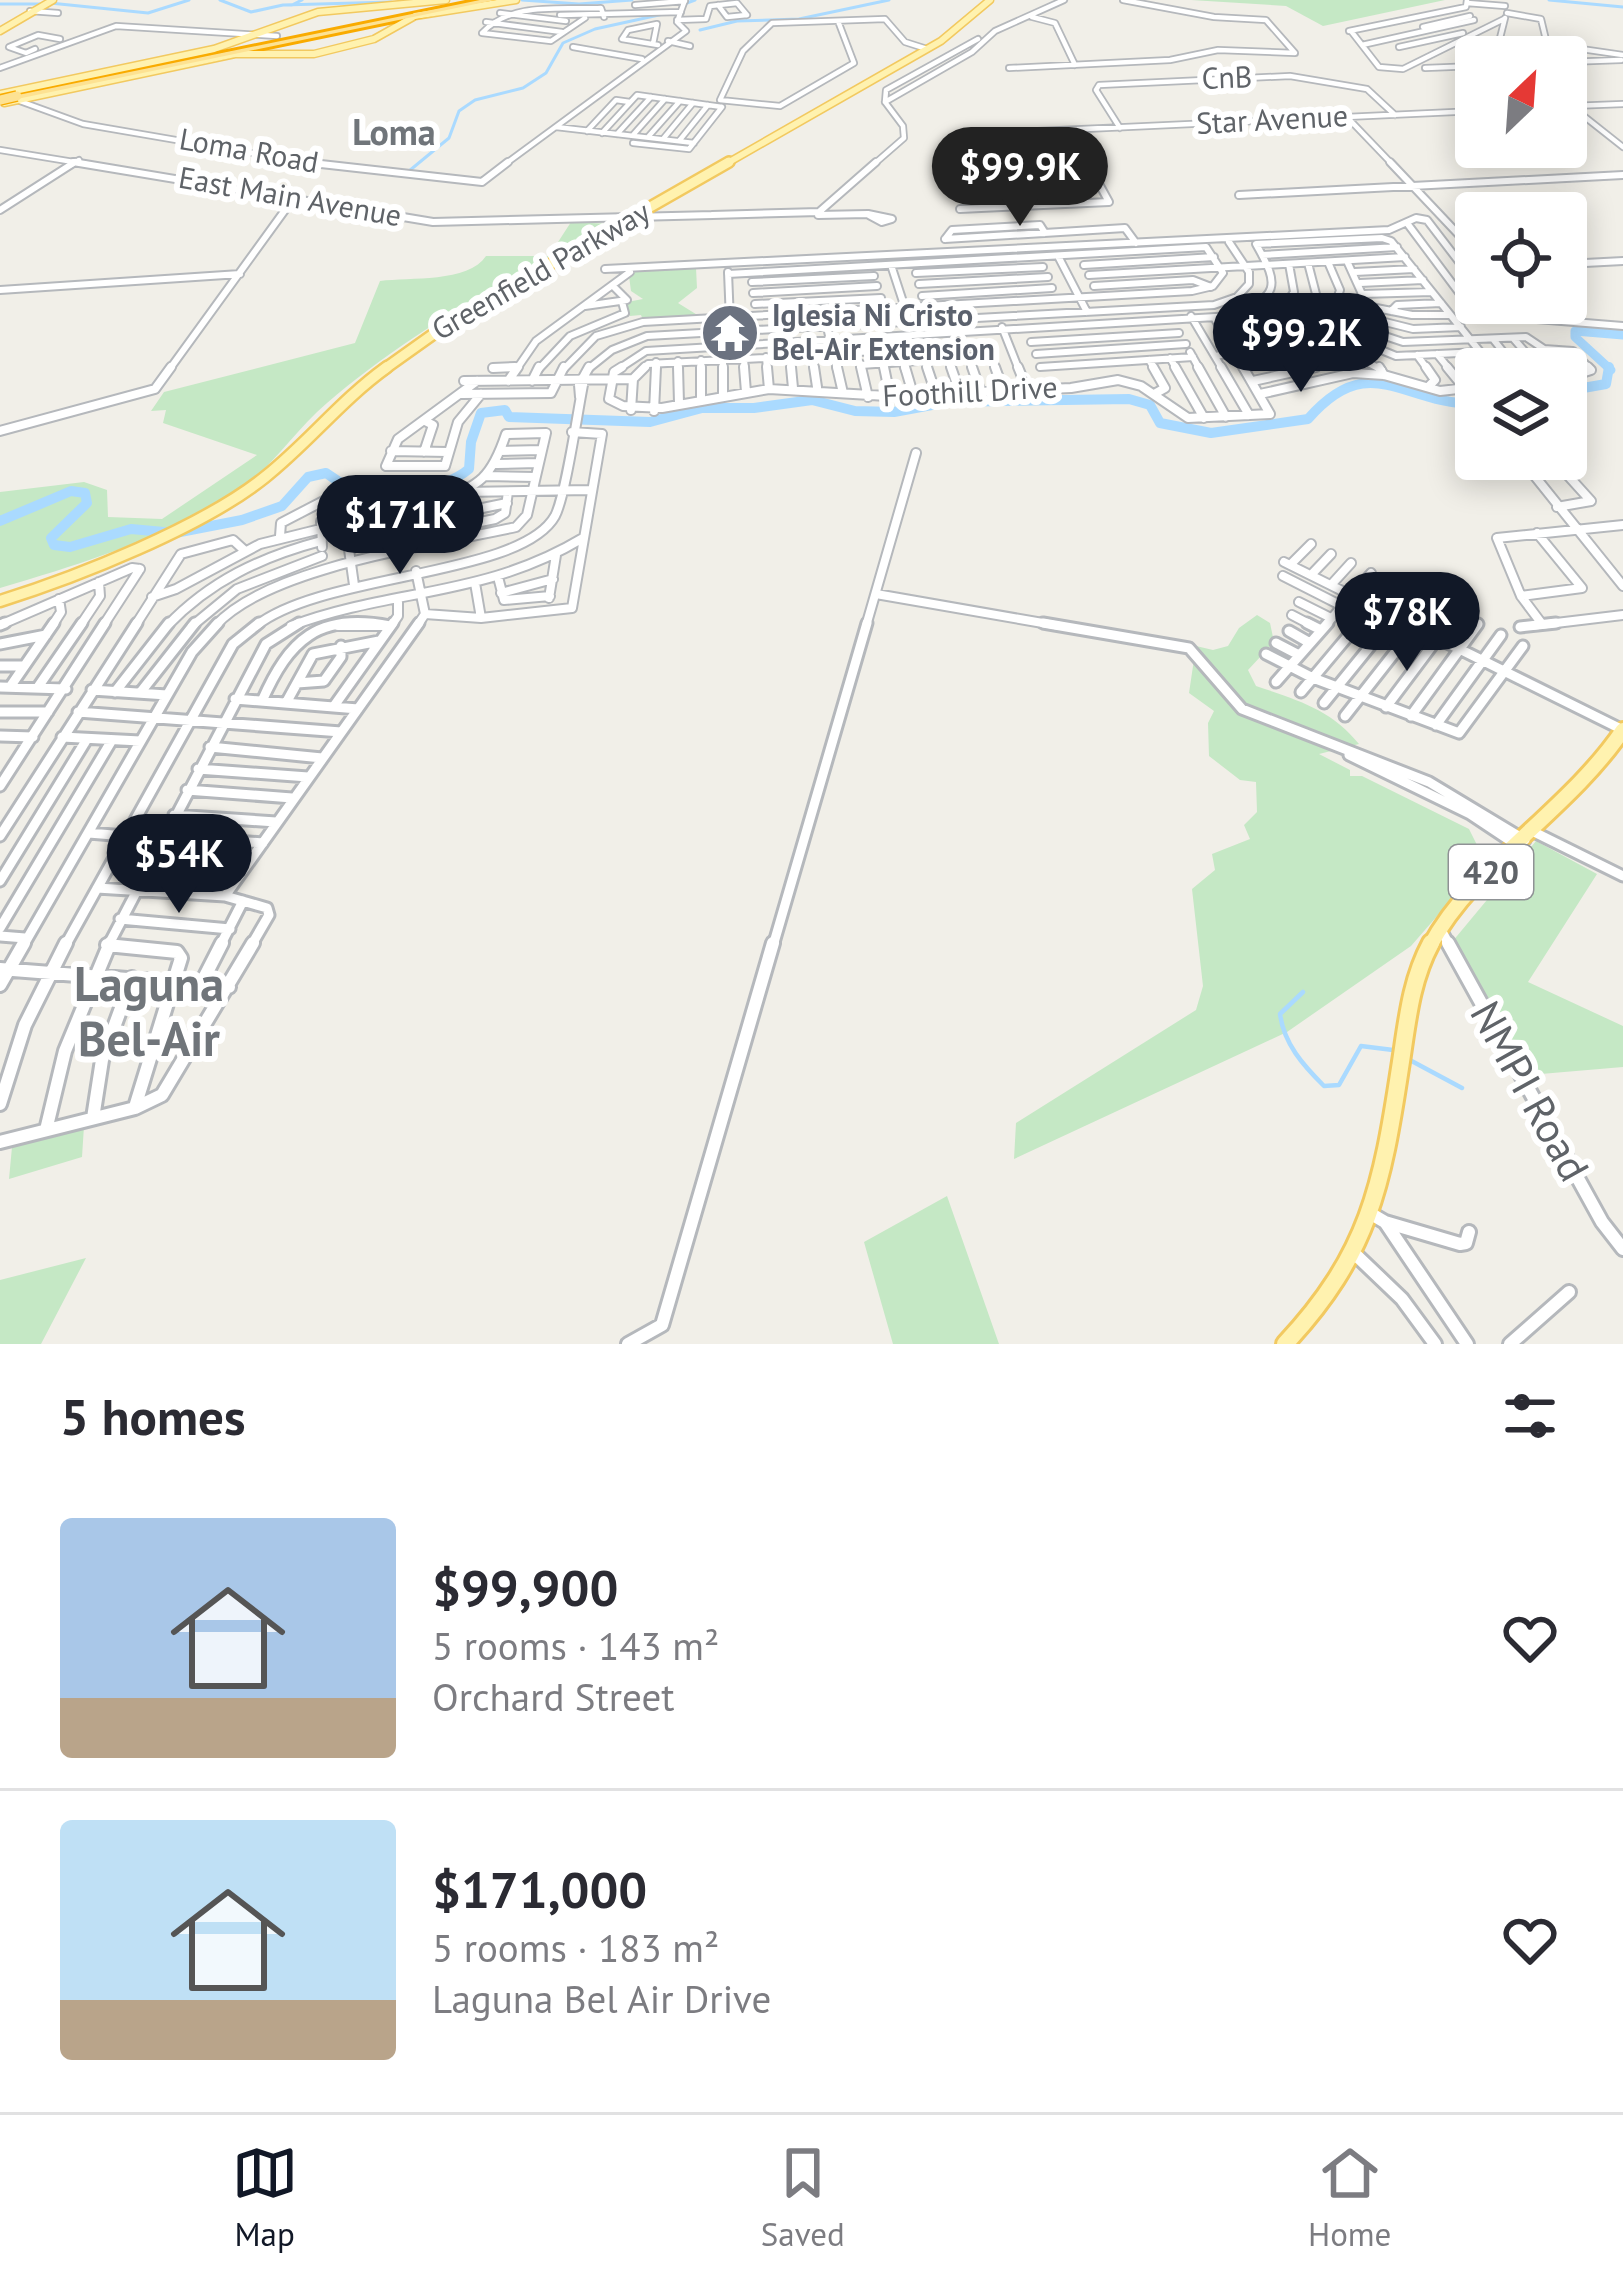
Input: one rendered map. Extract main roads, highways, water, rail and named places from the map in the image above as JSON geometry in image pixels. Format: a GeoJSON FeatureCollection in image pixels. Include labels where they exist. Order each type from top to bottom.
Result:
{"type":"FeatureCollection","features":[{"type":"Feature","properties":{"kind":"highway"},"geometry":{"type":"LineString","coordinates":[[17,97],[479,0]]}},
{"type":"Feature","properties":{"kind":"highway"},"geometry":{"type":"LineString","coordinates":[[0,98],[491,0]]}},
{"type":"Feature","properties":{"kind":"main road"},"geometry":{"type":"LineString","coordinates":[[0,31],[53,0]]}},
{"type":"Feature","properties":{"kind":"main road","name":"Greenfield Parkway"},"geometry":{"type":"LineString","coordinates":[[0,597],[108,561],[199,517],[267,476],[327,412],[392,361],[489,297],[929,48],[991,0]]}},
{"type":"Feature","properties":{"kind":"main road"},"geometry":{"type":"LineString","coordinates":[[0,98],[217,48],[308,14],[356,5],[446,1]]}},
{"type":"Feature","properties":{"kind":"main road"},"geometry":{"type":"LineString","coordinates":[[17,97],[232,55],[314,54],[374,40],[415,16],[512,4]]}},
{"type":"Feature","properties":{"kind":"main road","name":"420"},"geometry":{"type":"LineString","coordinates":[[1285,1344],[1318,1310],[1379,1219],[1400,1065],[1420,964],[1441,930],[1584,786],[1623,730]]}},
{"type":"Feature","properties":{"kind":"waterway"},"geometry":{"type":"LineString","coordinates":[[50,3],[148,13],[189,0]]}},
{"type":"Feature","properties":{"kind":"waterway"},"geometry":{"type":"LineString","coordinates":[[220,0],[251,12],[293,5]]}},
{"type":"Feature","properties":{"kind":"waterway"},"geometry":{"type":"LineString","coordinates":[[293,5],[302,0]]}},
{"type":"Feature","properties":{"kind":"waterway"},"geometry":{"type":"LineString","coordinates":[[522,0],[579,4],[632,0]]}},
{"type":"Feature","properties":{"kind":"waterway"},"geometry":{"type":"LineString","coordinates":[[687,3],[695,0]]}},
{"type":"Feature","properties":{"kind":"waterway"},"geometry":{"type":"LineString","coordinates":[[700,30],[737,21],[799,19],[889,0]]}},
{"type":"Feature","properties":{"kind":"waterway"},"geometry":{"type":"LineString","coordinates":[[1549,0],[1623,7]]}},
{"type":"Feature","properties":{"kind":"waterway"},"geometry":{"type":"LineString","coordinates":[[293,5],[391,2]]}},
{"type":"Feature","properties":{"kind":"waterway"},"geometry":{"type":"LineString","coordinates":[[0,4],[40,4]]}},
{"type":"Feature","properties":{"kind":"waterway"},"geometry":{"type":"LineString","coordinates":[[409,171],[449,138],[459,111],[475,100],[523,88],[546,73],[563,43],[595,29],[668,13]]}},
{"type":"Feature","properties":{"kind":"waterway"},"geometry":{"type":"LineString","coordinates":[[1609,368],[1575,337],[1575,331],[1623,335]]}},
{"type":"Feature","properties":{"kind":"waterway"},"geometry":{"type":"LineString","coordinates":[[1587,387],[1606,384],[1609,368]]}},
{"type":"Feature","properties":{"kind":"waterway"},"geometry":{"type":"LineString","coordinates":[[0,521],[71,491],[85,493],[87,503],[51,538],[54,545],[70,547],[131,529],[175,533],[242,520],[282,506],[308,477],[326,473],[345,486],[365,490],[429,487],[469,469],[471,442],[481,413],[505,410],[509,417],[650,422],[702,408],[754,408],[812,400],[855,411],[894,412],[948,402],[1129,399],[1150,405],[1160,423],[1211,433],[1308,419],[1330,398],[1369,383],[1455,402]]}},
{"type":"Feature","properties":{"kind":"waterway"},"geometry":{"type":"LineString","coordinates":[[1303,992],[1280,1014],[1282,1025],[1296,1053],[1324,1086],[1339,1085],[1361,1046],[1393,1050]]}},
{"type":"Feature","properties":{"kind":"waterway"},"geometry":{"type":"LineString","coordinates":[[1406,1058],[1462,1088]]}},
{"type":"Feature","properties":{"kind":"place","name":"Iglesia Ni Cristo Bel-Air Extension"},"geometry":{"type":"Point","coordinates":[730,333]}},
{"type":"Feature","properties":{"kind":"district","name":"Loma"},"geometry":{"type":"Point","coordinates":[394,132]}},
{"type":"Feature","properties":{"kind":"district","name":"Laguna Bel-Air"},"geometry":{"type":"Point","coordinates":[149,1012]}}]}
